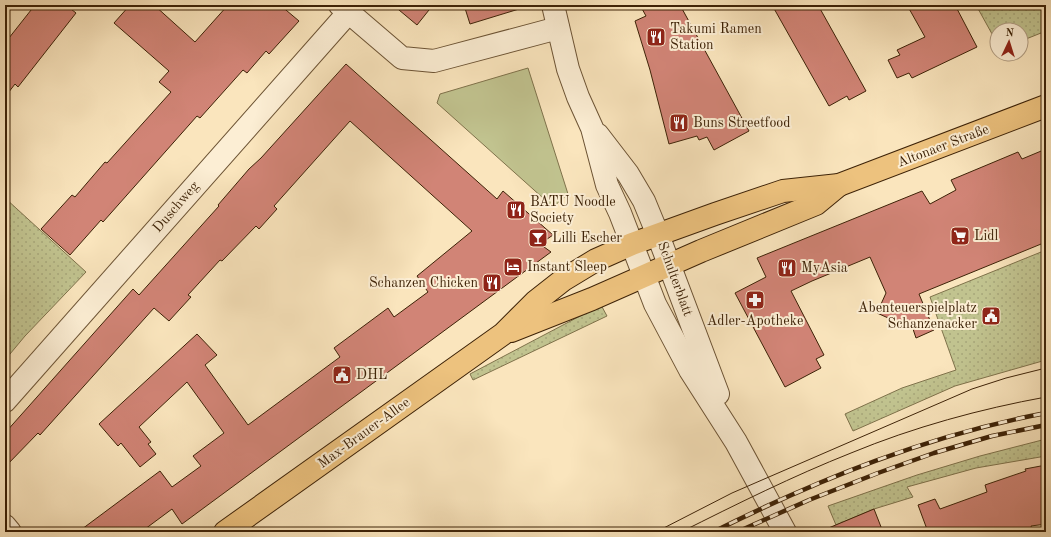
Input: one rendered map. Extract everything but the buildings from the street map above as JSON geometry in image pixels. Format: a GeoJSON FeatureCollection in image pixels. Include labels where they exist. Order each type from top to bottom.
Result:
{"type":"FeatureCollection","features":[{"type":"Feature","properties":{"kind":"main road","name":"Altonaer Straße"},"geometry":{"type":"LineString","coordinates":[[658,235],[783,192],[839,185],[1046,106]]}},
{"type":"Feature","properties":{"kind":"main road","name":"Altonaer Straße"},"geometry":{"type":"LineString","coordinates":[[644,276],[816,204],[839,185]]}},
{"type":"Feature","properties":{"kind":"main road","name":"Max-Brauer-Allee"},"geometry":{"type":"LineString","coordinates":[[225,532],[503,334],[535,302],[563,280],[596,260],[632,244],[658,235]]}},
{"type":"Feature","properties":{"kind":"main road","name":"Max-Brauer-Allee"},"geometry":{"type":"LineString","coordinates":[[503,334],[592,299],[644,276]]}},
{"type":"Feature","properties":{"kind":"street","name":"Schulterblatt"},"geometry":{"type":"LineString","coordinates":[[553,5],[568,69],[578,97],[592,128],[607,185],[655,304],[690,370],[736,442],[785,532]]}},
{"type":"Feature","properties":{"kind":"street"},"geometry":{"type":"LineString","coordinates":[[344,9],[402,58],[434,61],[558,28]]}},
{"type":"Feature","properties":{"kind":"street","name":"Duschweg"},"geometry":{"type":"LineString","coordinates":[[5,401],[344,9]]}},
{"type":"Feature","properties":{"kind":"street","name":"Schulterblatt"},"geometry":{"type":"LineString","coordinates":[[592,128],[628,174],[644,201],[670,265],[736,442]]}},
{"type":"Feature","properties":{"kind":"street"},"geometry":{"type":"LineString","coordinates":[[5,526],[10,532]]}},
{"type":"Feature","properties":{"kind":"green space"},"geometry":{"type":"Polygon","coordinates":[[[976,5],[1046,5],[1046,31],[1029,38],[1029,22],[989,22],[989,29],[976,5]]]}},
{"type":"Feature","properties":{"kind":"green space"},"geometry":{"type":"Polygon","coordinates":[[[528,68],[568,194],[553,207],[437,103],[440,94],[528,68]]]}},
{"type":"Feature","properties":{"kind":"green space"},"geometry":{"type":"Polygon","coordinates":[[[5,198],[86,272],[25,336],[5,360],[5,198]]]}},
{"type":"Feature","properties":{"kind":"green space","name":"Abenteuerspielplatz Schanzenacker"},"geometry":{"type":"Polygon","coordinates":[[[1046,250],[1046,360],[955,386],[853,431],[845,414],[902,388],[956,370],[930,297],[1046,250]]]}},
{"type":"Feature","properties":{"kind":"green space"},"geometry":{"type":"Polygon","coordinates":[[[601,305],[607,316],[473,380],[470,374],[601,305]]]}},
{"type":"Feature","properties":{"kind":"green space"},"geometry":{"type":"Polygon","coordinates":[[[1046,439],[1046,456],[976,468],[907,487],[913,497],[874,509],[836,525],[828,506],[917,475],[980,456],[1046,439]]]}},
{"type":"Feature","properties":{"kind":"tram line"},"geometry":{"type":"LineString","coordinates":[[656,532],[732,493],[972,389],[1006,378],[1046,368]]}},
{"type":"Feature","properties":{"kind":"tram line"},"geometry":{"type":"LineString","coordinates":[[681,532],[786,481],[829,462],[899,435],[972,413],[1046,397]]}},
{"type":"Feature","properties":{"kind":"railway"},"geometry":{"type":"LineString","coordinates":[[713,532],[793,494],[875,461],[960,433],[1002,422],[1046,413]]}},
{"type":"Feature","properties":{"kind":"railway"},"geometry":{"type":"LineString","coordinates":[[737,532],[809,500],[934,453],[992,436],[1046,425]]}},
{"type":"Feature","properties":{"kind":"place","name":"Takumi Ramen Station"},"geometry":{"type":"Point","coordinates":[656,37]}},
{"type":"Feature","properties":{"kind":"place","name":"Buns Streetfood"},"geometry":{"type":"Point","coordinates":[679,123]}},
{"type":"Feature","properties":{"kind":"place","name":"BATU Noodle Society"},"geometry":{"type":"Point","coordinates":[516,210]}},
{"type":"Feature","properties":{"kind":"place","name":"Lidl"},"geometry":{"type":"Point","coordinates":[960,236]}},
{"type":"Feature","properties":{"kind":"place","name":"Lilli Escher"},"geometry":{"type":"Point","coordinates":[538,238]}},
{"type":"Feature","properties":{"kind":"place","name":"Instant Sleep"},"geometry":{"type":"Point","coordinates":[513,267]}},
{"type":"Feature","properties":{"kind":"place","name":"MyAsia"},"geometry":{"type":"Point","coordinates":[787,268]}},
{"type":"Feature","properties":{"kind":"place","name":"Schanzen Chicken"},"geometry":{"type":"Point","coordinates":[492,283]}},
{"type":"Feature","properties":{"kind":"place","name":"Adler-Apotheke"},"geometry":{"type":"Point","coordinates":[755,300]}},
{"type":"Feature","properties":{"kind":"place","name":"Abenteuerspielplatz Schanzenacker"},"geometry":{"type":"Point","coordinates":[991,316]}},
{"type":"Feature","properties":{"kind":"place","name":"DHL"},"geometry":{"type":"Point","coordinates":[342,375]}}]}
